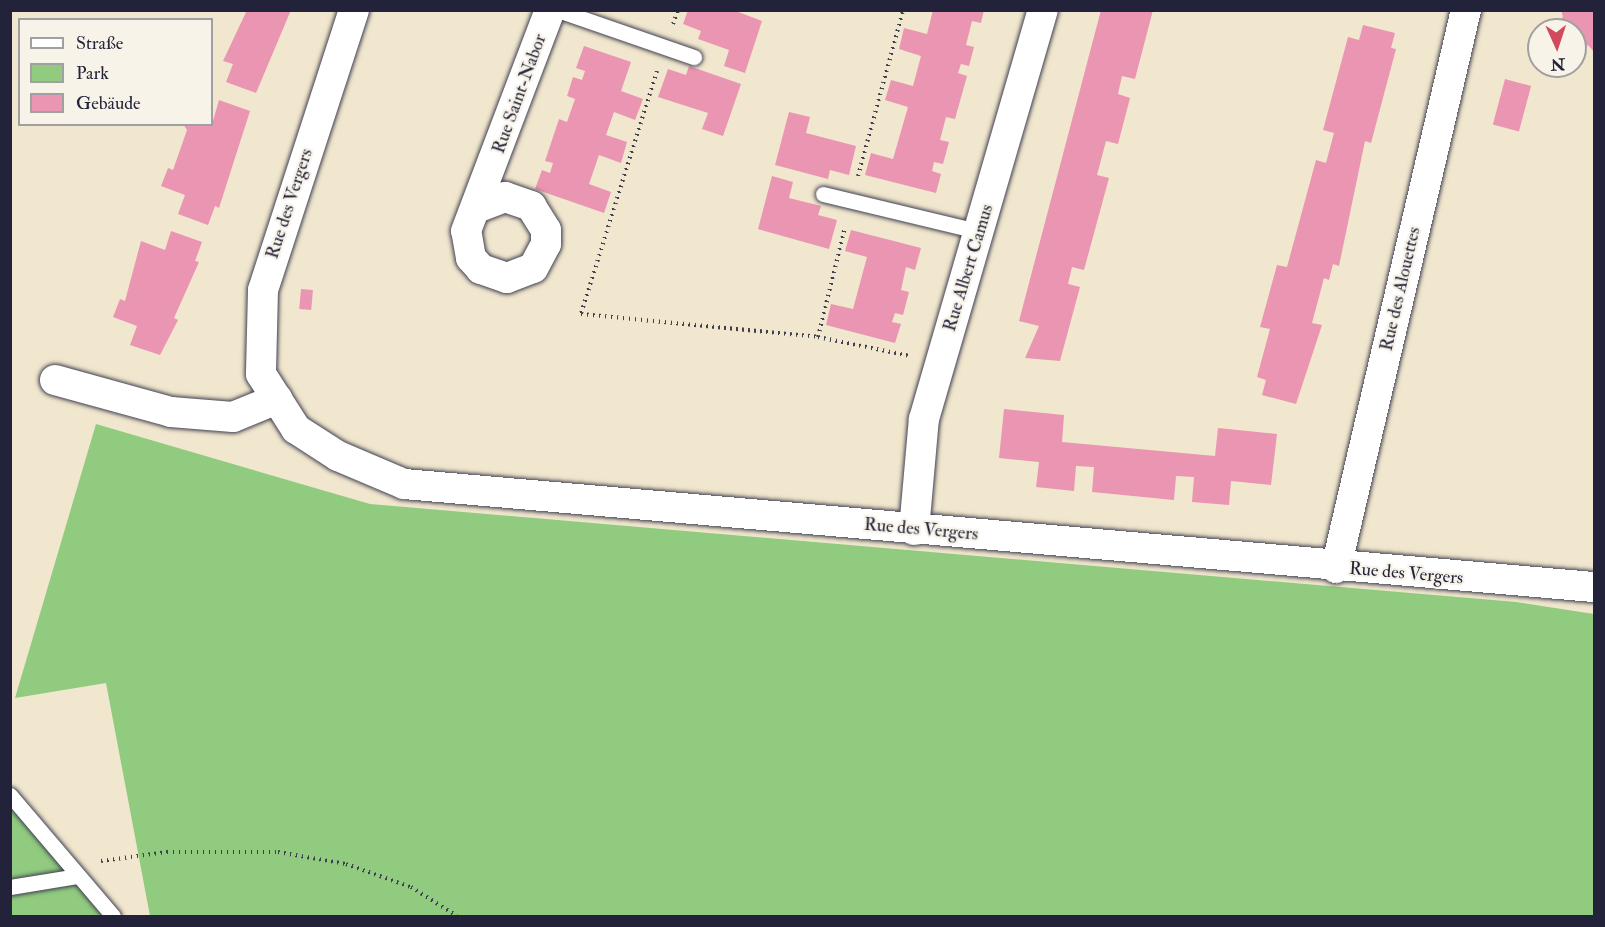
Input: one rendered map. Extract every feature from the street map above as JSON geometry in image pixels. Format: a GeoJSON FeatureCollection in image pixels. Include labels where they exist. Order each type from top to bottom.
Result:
{"type":"FeatureCollection","features":[{"type":"Feature","properties":{"kind":"street","name":"Rue des Vergers"},"geometry":{"type":"LineString","coordinates":[[354,10],[263,290],[261,374],[296,429],[338,456],[404,484],[1336,567],[1594,587]]}},
{"type":"Feature","properties":{"kind":"street","name":"Rue Saint-Nabor"},"geometry":{"type":"LineString","coordinates":[[479,207],[550,10]]}},
{"type":"Feature","properties":{"kind":"street","name":"Rue Albert Camus"},"geometry":{"type":"LineString","coordinates":[[914,530],[924,419],[981,232],[1043,10]]}},
{"type":"Feature","properties":{"kind":"street","name":"Rue des Alouettes"},"geometry":{"type":"LineString","coordinates":[[1336,567],[1466,10]]}},
{"type":"Feature","properties":{"kind":"street"},"geometry":{"type":"LineString","coordinates":[[55,380],[171,412],[233,417],[278,399]]}},
{"type":"Feature","properties":{"kind":"lane"},"geometry":{"type":"LineString","coordinates":[[558,10],[694,57]]}},
{"type":"Feature","properties":{"kind":"lane"},"geometry":{"type":"LineString","coordinates":[[823,194],[981,232]]}},
{"type":"Feature","properties":{"kind":"lane"},"geometry":{"type":"LineString","coordinates":[[10,795],[112,916]]}},
{"type":"Feature","properties":{"kind":"lane"},"geometry":{"type":"LineString","coordinates":[[10,887],[78,876]]}},
{"type":"Feature","properties":{"kind":"path"},"geometry":{"type":"LineString","coordinates":[[678,10],[581,314],[818,337],[941,362]]}},
{"type":"Feature","properties":{"kind":"path"},"geometry":{"type":"LineString","coordinates":[[78,876],[106,857],[278,852],[346,864],[411,887],[457,916]]}},
{"type":"Feature","properties":{"kind":"green space"},"geometry":{"type":"Polygon","coordinates":[[[96,424],[370,504],[1516,602],[1594,614],[1594,916],[150,916],[106,683],[15,698],[96,424]]]}},
{"type":"Feature","properties":{"kind":"green space"},"geometry":{"type":"Polygon","coordinates":[[[11,788],[113,916],[11,916],[11,788]]]}},
{"type":"Feature","properties":{"kind":"building"},"geometry":{"type":"Polygon","coordinates":[[[247,10],[291,10],[256,93],[226,82],[233,64],[223,61],[247,10]]]}},
{"type":"Feature","properties":{"kind":"building"},"geometry":{"type":"Polygon","coordinates":[[[688,10],[733,10],[762,21],[745,73],[724,66],[729,50],[698,39],[701,31],[683,24],[688,10]]]}},
{"type":"Feature","properties":{"kind":"building"},"geometry":{"type":"Polygon","coordinates":[[[933,10],[984,10],[981,23],[972,21],[966,45],[974,47],[969,66],[961,64],[958,73],[967,76],[955,119],[946,117],[940,140],[949,142],[943,164],[934,162],[932,171],[941,174],[936,193],[865,175],[871,153],[893,159],[908,107],[885,100],[891,80],[913,86],[921,56],[899,49],[904,28],[927,34],[933,10]]]}},
{"type":"Feature","properties":{"kind":"building"},"geometry":{"type":"Polygon","coordinates":[[[1101,10],[1153,10],[1135,79],[1122,76],[1118,94],[1130,98],[1118,144],[1106,141],[1097,175],[1109,178],[1084,270],[1072,267],[1068,284],[1080,287],[1060,361],[1025,358],[1039,326],[1019,321],[1101,10]]]}},
{"type":"Feature","properties":{"kind":"building"},"geometry":{"type":"Polygon","coordinates":[[[1561,10],[1594,10],[1594,52],[1587,46],[1587,18],[1562,18],[1561,10]]]}},
{"type":"Feature","properties":{"kind":"building"},"geometry":{"type":"Polygon","coordinates":[[[1363,25],[1395,33],[1391,48],[1396,49],[1371,143],[1365,141],[1339,266],[1333,264],[1329,280],[1324,278],[1312,323],[1322,325],[1296,404],[1262,395],[1266,380],[1257,377],[1270,329],[1260,327],[1277,265],[1287,267],[1316,160],[1326,163],[1334,133],[1323,130],[1348,37],[1359,40],[1363,25]]]}},
{"type":"Feature","properties":{"kind":"building"},"geometry":{"type":"Polygon","coordinates":[[[584,46],[631,62],[621,91],[643,99],[635,120],[614,112],[606,135],[627,142],[621,163],[599,155],[589,184],[611,192],[604,213],[535,189],[542,170],[550,173],[553,163],[545,161],[559,119],[567,122],[575,99],[567,96],[573,77],[582,80],[585,71],[576,68],[584,46]]]}},
{"type":"Feature","properties":{"kind":"building"},"geometry":{"type":"Polygon","coordinates":[[[689,66],[741,84],[723,136],[702,129],[708,113],[658,97],[668,69],[686,75],[689,66]]]}},
{"type":"Feature","properties":{"kind":"building"},"geometry":{"type":"Polygon","coordinates":[[[1505,79],[1531,86],[1519,131],[1493,124],[1505,79]]]}},
{"type":"Feature","properties":{"kind":"building"},"geometry":{"type":"Polygon","coordinates":[[[219,100],[250,111],[219,208],[215,206],[208,225],[178,214],[185,195],[161,186],[168,168],[173,170],[187,130],[184,126],[213,126],[219,100]]]}},
{"type":"Feature","properties":{"kind":"building"},"geometry":{"type":"Polygon","coordinates":[[[789,112],[810,117],[806,133],[856,146],[849,175],[830,170],[828,179],[775,165],[789,112]]]}},
{"type":"Feature","properties":{"kind":"building"},"geometry":{"type":"Polygon","coordinates":[[[772,176],[793,182],[789,198],[821,206],[818,215],[837,220],[829,249],[758,229],[772,176]]]}},
{"type":"Feature","properties":{"kind":"building"},"geometry":{"type":"Polygon","coordinates":[[[851,230],[921,248],[915,270],[906,267],[901,290],[909,292],[903,315],[895,313],[892,322],[901,324],[895,343],[826,325],[831,304],[853,309],[867,257],[845,251],[851,230]]]}},
{"type":"Feature","properties":{"kind":"building"},"geometry":{"type":"Polygon","coordinates":[[[171,231],[202,242],[195,261],[199,262],[174,318],[178,320],[160,355],[130,345],[137,326],[113,317],[120,299],[125,301],[141,241],[165,250],[171,231]]]}},
{"type":"Feature","properties":{"kind":"building"},"geometry":{"type":"Polygon","coordinates":[[[301,289],[313,290],[311,310],[299,309],[301,289]]]}},
{"type":"Feature","properties":{"kind":"building"},"geometry":{"type":"Polygon","coordinates":[[[1004,409],[1064,415],[1062,442],[1215,456],[1218,428],[1277,434],[1271,485],[1231,481],[1229,505],[1192,502],[1194,477],[1176,476],[1174,500],[1092,492],[1094,467],[1076,466],[1074,491],[1036,487],[1039,462],[999,458],[1004,409]]]}}]}
